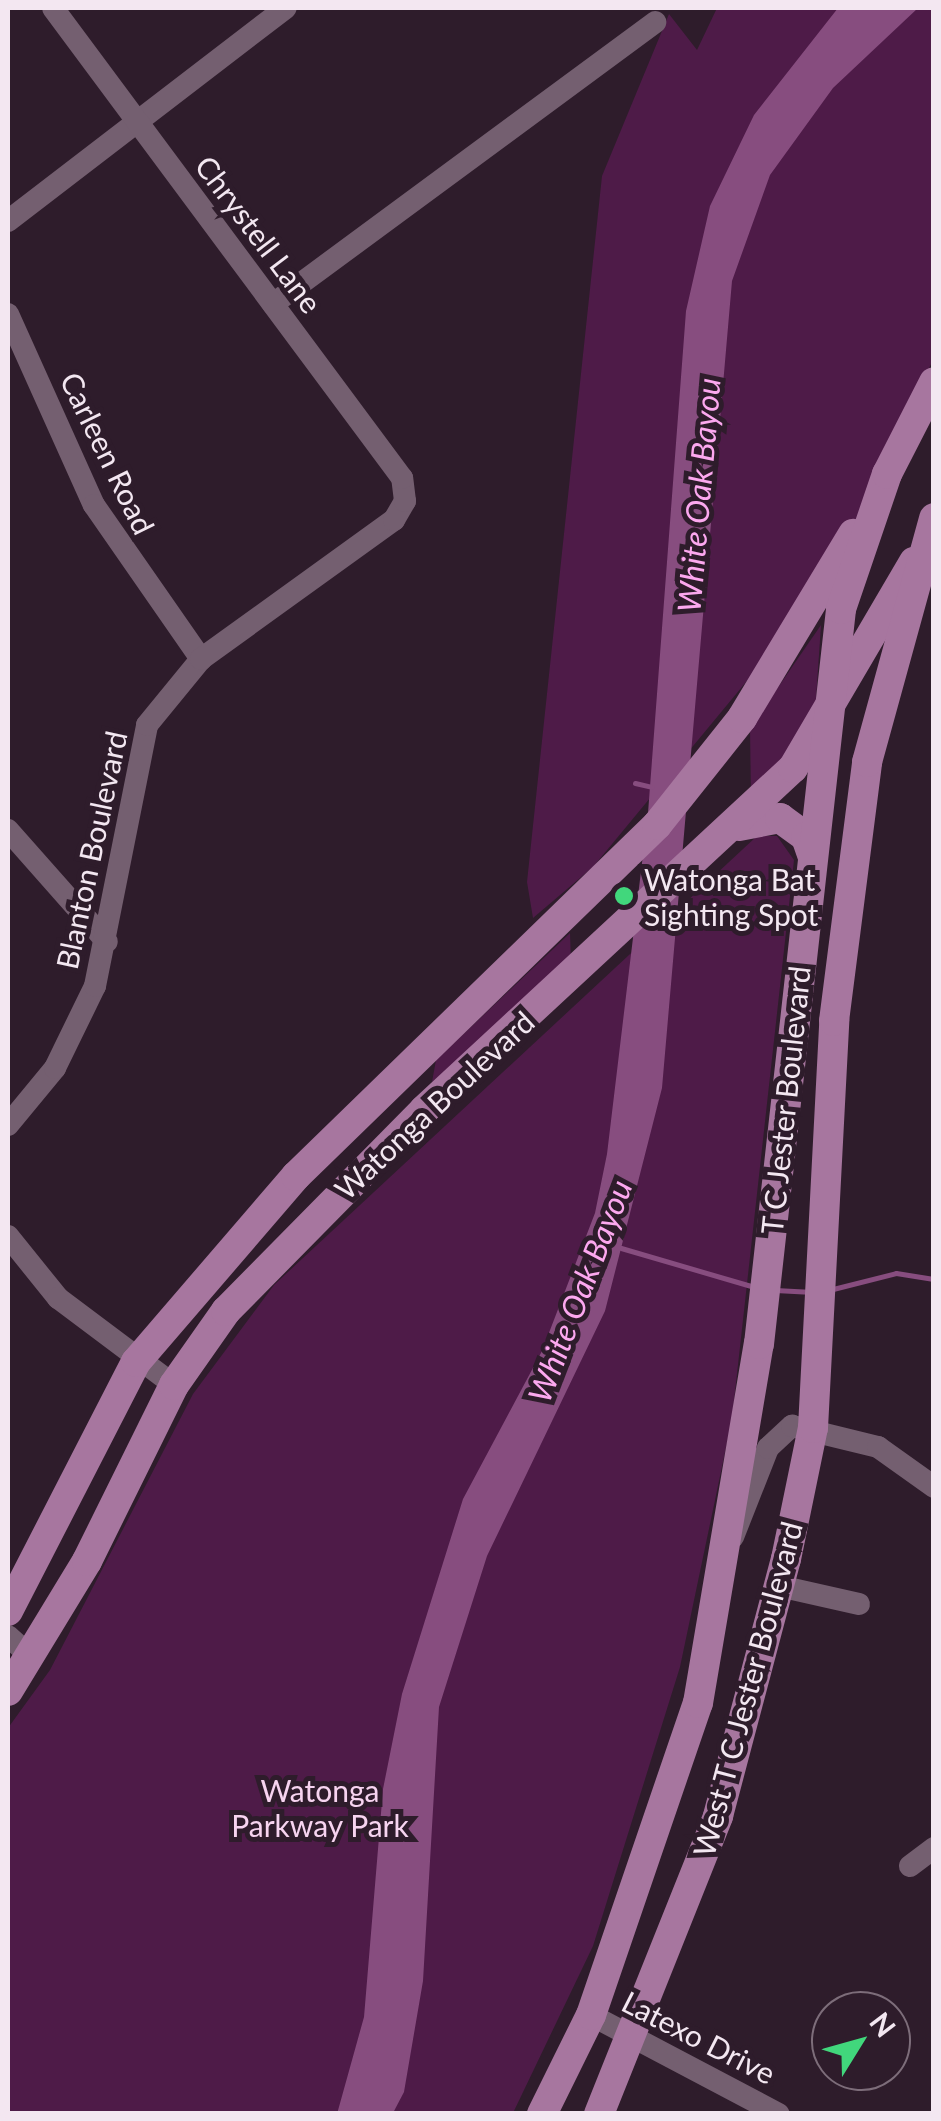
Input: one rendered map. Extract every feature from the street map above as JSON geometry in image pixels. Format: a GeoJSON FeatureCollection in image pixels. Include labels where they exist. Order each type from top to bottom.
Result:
{"type":"FeatureCollection","features":[{"type":"Feature","properties":{"kind":"main road","name":"T C Jester Boulevard"},"geometry":{"type":"LineString","coordinates":[[733,1537],[759,1344],[840,609],[887,474],[934,382]]}},
{"type":"Feature","properties":{"kind":"main road","name":"Watonga Boulevard"},"geometry":{"type":"LineString","coordinates":[[8,1611],[136,1362],[296,1176],[657,825],[742,718],[887,474]]}},
{"type":"Feature","properties":{"kind":"main road","name":"T C Jester Boulevard"},"geometry":{"type":"LineString","coordinates":[[813,1428],[834,1022],[867,762],[923,607],[914,562],[934,518]]}},
{"type":"Feature","properties":{"kind":"main road","name":"Watonga Boulevard"},"geometry":{"type":"LineString","coordinates":[[8,1691],[32,1657],[174,1386],[282,1248],[424,1110],[739,826],[825,726],[914,562]]}},
{"type":"Feature","properties":{"kind":"main road"},"geometry":{"type":"LineString","coordinates":[[739,826],[780,818],[799,828],[813,858]]}},
{"type":"Feature","properties":{"kind":"main road"},"geometry":{"type":"LineString","coordinates":[[795,1014],[834,1022]]}},
{"type":"Feature","properties":{"kind":"main road"},"geometry":{"type":"LineString","coordinates":[[396,1081],[424,1110]]}},
{"type":"Feature","properties":{"kind":"main road","name":"West T C Jester Boulevard"},"geometry":{"type":"LineString","coordinates":[[599,2114],[718,1816],[780,1586],[813,1428]]}},
{"type":"Feature","properties":{"kind":"main road","name":"West T C Jester Boulevard"},"geometry":{"type":"LineString","coordinates":[[542,2114],[591,2014],[698,1703],[733,1537]]}},
{"type":"Feature","properties":{"kind":"street","name":"Chrystell Lane"},"geometry":{"type":"LineString","coordinates":[[52,8],[402,478],[405,502]]}},
{"type":"Feature","properties":{"kind":"street"},"geometry":{"type":"LineString","coordinates":[[8,221],[286,8]]}},
{"type":"Feature","properties":{"kind":"street"},"geometry":{"type":"LineString","coordinates":[[273,304],[655,22]]}},
{"type":"Feature","properties":{"kind":"street","name":"Carleen Road"},"geometry":{"type":"LineString","coordinates":[[8,314],[94,506],[201,659]]}},
{"type":"Feature","properties":{"kind":"street","name":"Blanton Boulevard"},"geometry":{"type":"LineString","coordinates":[[8,1125],[77,1031],[107,942],[136,753],[166,697],[201,659],[394,520],[405,502]]}},
{"type":"Feature","properties":{"kind":"street"},"geometry":{"type":"LineString","coordinates":[[8,830],[107,942]]}},
{"type":"Feature","properties":{"kind":"street"},"geometry":{"type":"LineString","coordinates":[[8,1236],[58,1298],[136,1362],[174,1386]]}},
{"type":"Feature","properties":{"kind":"street"},"geometry":{"type":"LineString","coordinates":[[733,1537],[778,1432],[813,1428],[878,1446],[934,1486]]}},
{"type":"Feature","properties":{"kind":"street"},"geometry":{"type":"LineString","coordinates":[[780,1586],[859,1604]]}},
{"type":"Feature","properties":{"kind":"street"},"geometry":{"type":"LineString","coordinates":[[8,1636],[32,1657]]}},
{"type":"Feature","properties":{"kind":"street"},"geometry":{"type":"LineString","coordinates":[[910,1866],[934,1848]]}},
{"type":"Feature","properties":{"kind":"street","name":"Latexo Drive"},"geometry":{"type":"LineString","coordinates":[[591,2014],[779,2114]]}},
{"type":"Feature","properties":{"kind":"green space"},"geometry":{"type":"Polygon","coordinates":[[[717,8],[933,8],[933,360],[850,533],[770,653],[593,867],[533,918],[527,882],[602,176],[669,14],[697,50],[717,8]]]}},
{"type":"Feature","properties":{"kind":"green space"},"geometry":{"type":"Polygon","coordinates":[[[821,625],[814,729],[751,798],[750,728],[821,625]]]}},
{"type":"Feature","properties":{"kind":"green space","name":"Watonga Parkway Park"},"geometry":{"type":"Polygon","coordinates":[[[757,836],[777,836],[794,860],[732,1419],[680,1667],[593,1946],[513,2113],[8,2114],[8,1728],[50,1670],[193,1394],[274,1285],[757,836]]]}},
{"type":"Feature","properties":{"kind":"green space"},"geometry":{"type":"Polygon","coordinates":[[[570,933],[571,962],[432,1082],[436,1060],[570,933]]]}},
{"type":"Feature","properties":{"kind":"water","name":"White Oak Bayou"},"geometry":{"type":"Polygon","coordinates":[[[838,8],[918,8],[833,88],[770,175],[732,281],[662,1088],[605,1311],[487,1556],[439,1707],[423,1981],[404,2092],[393,2113],[337,2114],[364,2017],[383,1789],[402,1694],[463,1499],[542,1351],[595,1213],[607,1154],[648,813],[686,311],[710,206],[754,115],[838,8]]]}},
{"type":"Feature","properties":{"kind":"waterway"},"geometry":{"type":"LineString","coordinates":[[635,783],[652,787]]}},
{"type":"Feature","properties":{"kind":"waterway","name":"White Oak Bayou"},"geometry":{"type":"LineString","coordinates":[[621,1248],[754,1287]]}},
{"type":"Feature","properties":{"kind":"waterway"},"geometry":{"type":"LineString","coordinates":[[829,1290],[896,1273],[934,1279]]}},
{"type":"Feature","properties":{"kind":"waterway"},"geometry":{"type":"LineString","coordinates":[[775,1290],[808,1292]]}},
{"type":"Feature","properties":{"kind":"place","name":"Watonga Bat Sighting Spot"},"geometry":{"type":"Point","coordinates":[624,896]}}]}
